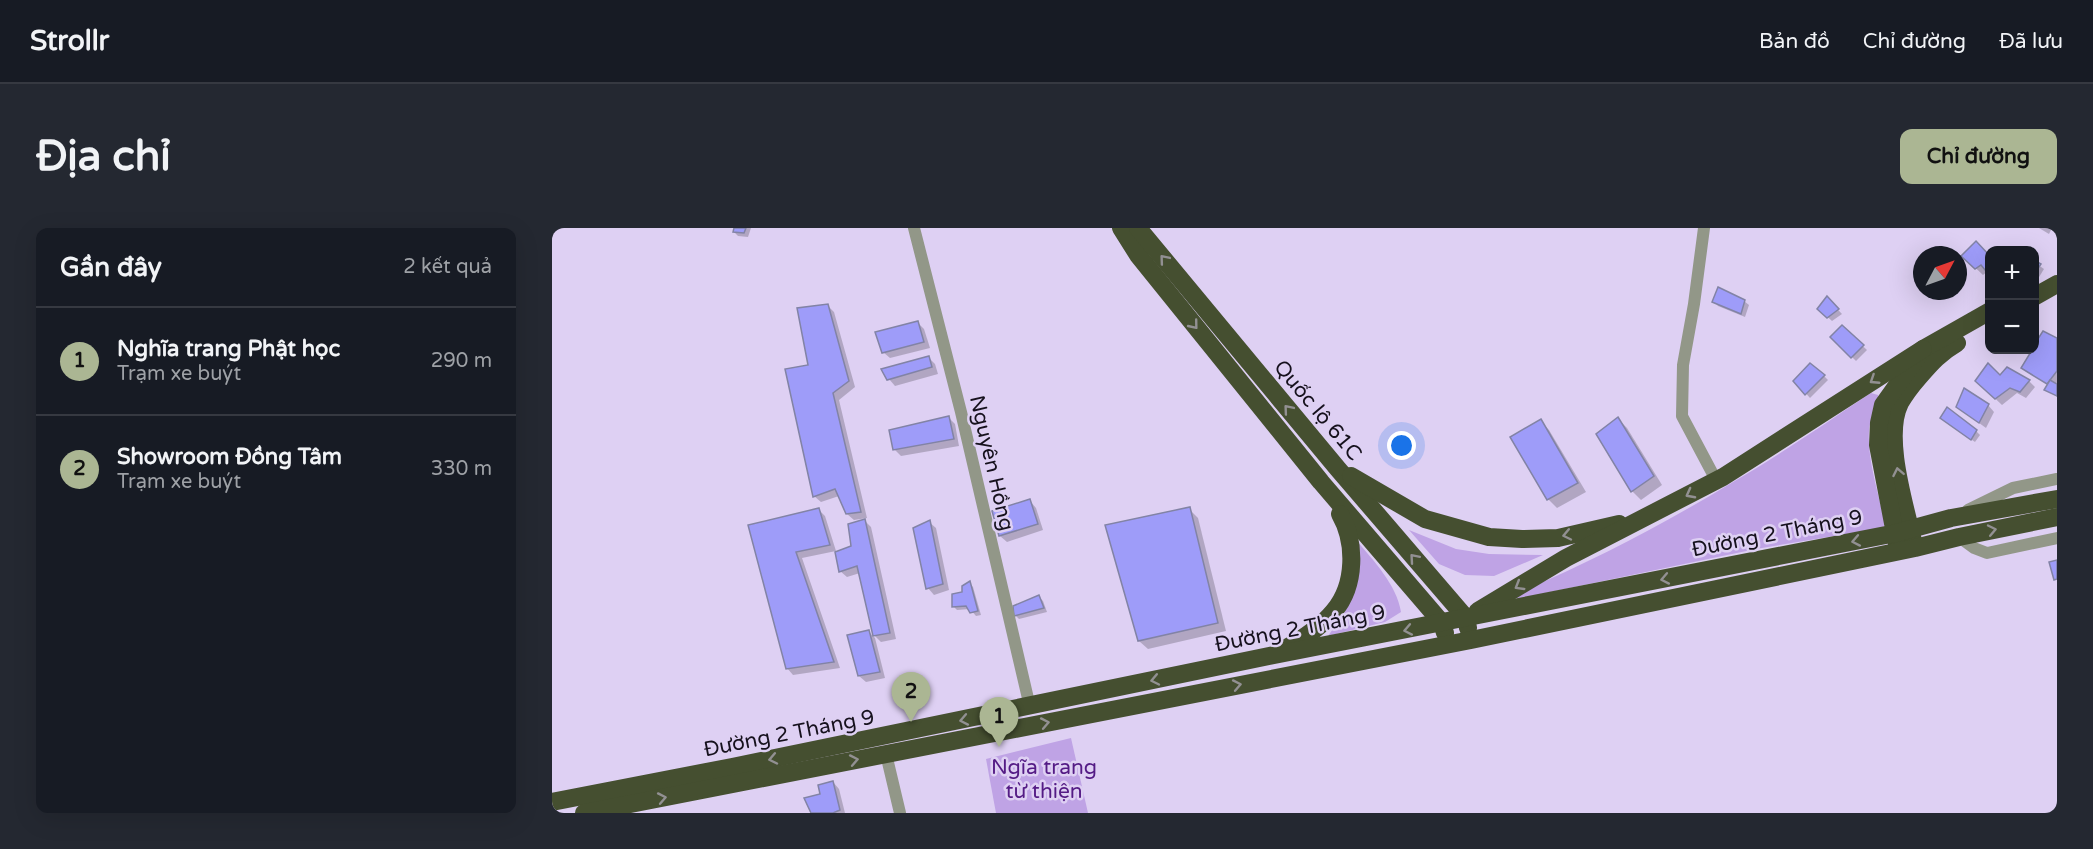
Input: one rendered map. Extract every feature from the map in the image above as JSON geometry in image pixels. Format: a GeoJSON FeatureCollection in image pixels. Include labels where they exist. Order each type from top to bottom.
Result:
{"type":"FeatureCollection","features":[{"type":"Feature","properties":{"kind":"highway","name":"Quốc lộ 61C"},"geometry":{"type":"LineString","coordinates":[[1120,228],[1138,255],[1321,482],[1442,623]]}},
{"type":"Feature","properties":{"kind":"highway","name":"Quốc lộ 61C"},"geometry":{"type":"LineString","coordinates":[[1138,228],[1338,469],[1466,618]]}},
{"type":"Feature","properties":{"kind":"highway"},"geometry":{"type":"LineString","coordinates":[[2039,282],[2057,272]]}},
{"type":"Feature","properties":{"kind":"highway"},"geometry":{"type":"LineString","coordinates":[[2039,294],[2057,284]]}},
{"type":"Feature","properties":{"kind":"highway"},"geometry":{"type":"LineString","coordinates":[[1472,640],[1466,618],[1566,558],[1645,519],[1716,480],[1923,349],[1985,313]]}},
{"type":"Feature","properties":{"kind":"highway"},"geometry":{"type":"LineString","coordinates":[[1903,531],[1893,442],[1899,405],[1939,353],[1985,326]]}},
{"type":"Feature","properties":{"kind":"highway"},"geometry":{"type":"LineString","coordinates":[[1907,550],[1878,446],[1879,423],[1883,405],[1923,349]]}},
{"type":"Feature","properties":{"kind":"highway"},"geometry":{"type":"LineString","coordinates":[[1338,469],[1425,519],[1489,537],[1558,538],[1645,519]]}},
{"type":"Feature","properties":{"kind":"highway"},"geometry":{"type":"LineString","coordinates":[[1269,656],[1309,633],[1328,618],[1340,602],[1350,575],[1352,552],[1348,529],[1321,482]]}},
{"type":"Feature","properties":{"kind":"highway","name":"Đường 2 Tháng 9"},"geometry":{"type":"LineString","coordinates":[[552,802],[1030,707],[1269,656],[1903,531],[1951,518],[2057,499]]}},
{"type":"Feature","properties":{"kind":"highway","name":"Đường 2 Tháng 9"},"geometry":{"type":"LineString","coordinates":[[584,813],[1472,640],[2057,517]]}},
{"type":"Feature","properties":{"kind":"highway"},"geometry":{"type":"LineString","coordinates":[[1442,623],[1448,644]]}},
{"type":"Feature","properties":{"kind":"street","name":"Nguyên Hồng"},"geometry":{"type":"LineString","coordinates":[[914,228],[1030,707]]}},
{"type":"Feature","properties":{"kind":"street"},"geometry":{"type":"LineString","coordinates":[[1704,228],[1683,365],[1682,416],[1716,480]]}},
{"type":"Feature","properties":{"kind":"street"},"geometry":{"type":"LineString","coordinates":[[1951,518],[2013,488],[2057,479]]}},
{"type":"Feature","properties":{"kind":"street"},"geometry":{"type":"LineString","coordinates":[[1959,537],[1974,548],[1987,553],[2057,538]]}},
{"type":"Feature","properties":{"kind":"street"},"geometry":{"type":"LineString","coordinates":[[886,754],[900,813]]}},
{"type":"Feature","properties":{"kind":"green space"},"geometry":{"type":"Polygon","coordinates":[[[1871,393],[1878,395],[1869,426],[1869,442],[1885,523],[1883,528],[1756,549],[1517,599],[1515,594],[1597,557],[1702,500],[1782,452],[1871,393]]]}},
{"type":"Feature","properties":{"kind":"green space"},"geometry":{"type":"Polygon","coordinates":[[[1409,530],[1456,549],[1489,554],[1543,555],[1494,576],[1465,575],[1439,564],[1409,530]]]}},
{"type":"Feature","properties":{"kind":"green space"},"geometry":{"type":"Polygon","coordinates":[[[1356,540],[1377,564],[1395,592],[1401,612],[1385,622],[1328,636],[1345,612],[1354,586],[1356,540]]]}},
{"type":"Feature","properties":{"kind":"green space","name":"Ngĩa trang từ thiện"},"geometry":{"type":"Polygon","coordinates":[[[1071,738],[1088,813],[996,813],[986,759],[1071,738]]]}},
{"type":"Feature","properties":{"kind":"building"},"geometry":{"type":"Polygon","coordinates":[[[734,228],[746,228],[744,233],[733,232],[734,228]]]}},
{"type":"Feature","properties":{"kind":"building"},"geometry":{"type":"Polygon","coordinates":[[[1976,241],[1985,251],[1985,270],[1981,265],[1975,269],[1967,262],[1967,250],[1976,241]]]}},
{"type":"Feature","properties":{"kind":"building"},"geometry":{"type":"Polygon","coordinates":[[[1718,287],[1745,300],[1741,314],[1712,302],[1718,287]]]}},
{"type":"Feature","properties":{"kind":"building"},"geometry":{"type":"Polygon","coordinates":[[[1827,296],[1839,309],[1827,318],[1817,309],[1827,296]]]}},
{"type":"Feature","properties":{"kind":"building"},"geometry":{"type":"Polygon","coordinates":[[[828,304],[849,381],[833,393],[861,512],[846,514],[835,489],[813,497],[785,369],[808,365],[797,308],[828,304]]]}},
{"type":"Feature","properties":{"kind":"building"},"geometry":{"type":"Polygon","coordinates":[[[918,321],[924,342],[882,353],[875,332],[918,321]]]}},
{"type":"Feature","properties":{"kind":"building"},"geometry":{"type":"Polygon","coordinates":[[[1842,325],[1864,345],[1851,358],[1830,337],[1842,325]]]}},
{"type":"Feature","properties":{"kind":"building"},"geometry":{"type":"Polygon","coordinates":[[[2043,331],[2057,338],[2057,371],[2047,384],[2021,368],[2030,354],[2039,354],[2039,337],[2043,331]]]}},
{"type":"Feature","properties":{"kind":"building"},"geometry":{"type":"Polygon","coordinates":[[[929,356],[932,367],[887,380],[881,369],[929,356]]]}},
{"type":"Feature","properties":{"kind":"building"},"geometry":{"type":"Polygon","coordinates":[[[1810,363],[1825,375],[1805,395],[1793,381],[1810,363]]]}},
{"type":"Feature","properties":{"kind":"building"},"geometry":{"type":"Polygon","coordinates":[[[1988,363],[2000,375],[2007,367],[2030,380],[2020,392],[2010,388],[1995,399],[1975,381],[1988,363]]]}},
{"type":"Feature","properties":{"kind":"building"},"geometry":{"type":"Polygon","coordinates":[[[2050,380],[2057,384],[2057,396],[2044,390],[2050,380]]]}},
{"type":"Feature","properties":{"kind":"building"},"geometry":{"type":"Polygon","coordinates":[[[1964,388],[1989,404],[1979,423],[1956,407],[1964,388]]]}},
{"type":"Feature","properties":{"kind":"building"},"geometry":{"type":"Polygon","coordinates":[[[1947,407],[1977,430],[1971,440],[1940,418],[1947,407]]]}},
{"type":"Feature","properties":{"kind":"building"},"geometry":{"type":"Polygon","coordinates":[[[949,416],[954,439],[893,450],[889,430],[949,416]]]}},
{"type":"Feature","properties":{"kind":"building"},"geometry":{"type":"Polygon","coordinates":[[[1618,417],[1654,476],[1631,492],[1596,434],[1618,417]]]}},
{"type":"Feature","properties":{"kind":"building"},"geometry":{"type":"Polygon","coordinates":[[[1541,419],[1578,483],[1547,500],[1510,437],[1541,419]]]}},
{"type":"Feature","properties":{"kind":"building"},"geometry":{"type":"Polygon","coordinates":[[[1030,499],[1038,524],[999,536],[992,511],[1030,499]]]}},
{"type":"Feature","properties":{"kind":"building"},"geometry":{"type":"Polygon","coordinates":[[[1190,507],[1218,623],[1138,641],[1105,525],[1190,507]]]}},
{"type":"Feature","properties":{"kind":"building"},"geometry":{"type":"Polygon","coordinates":[[[819,508],[830,545],[796,552],[834,662],[786,669],[748,525],[819,508]]]}},
{"type":"Feature","properties":{"kind":"building"},"geometry":{"type":"Polygon","coordinates":[[[865,519],[890,633],[873,636],[857,566],[839,572],[835,552],[851,546],[848,524],[865,519]]]}},
{"type":"Feature","properties":{"kind":"building"},"geometry":{"type":"Polygon","coordinates":[[[930,520],[943,584],[926,589],[913,528],[930,520]]]}},
{"type":"Feature","properties":{"kind":"building"},"geometry":{"type":"Polygon","coordinates":[[[2057,560],[2057,579],[2054,580],[2049,562],[2057,560]]]}},
{"type":"Feature","properties":{"kind":"building"},"geometry":{"type":"Polygon","coordinates":[[[970,581],[978,611],[970,613],[966,606],[952,607],[952,594],[962,592],[962,586],[970,581]]]}},
{"type":"Feature","properties":{"kind":"building"},"geometry":{"type":"Polygon","coordinates":[[[1039,595],[1044,608],[1014,616],[1013,606],[1039,595]]]}},
{"type":"Feature","properties":{"kind":"building"},"geometry":{"type":"Polygon","coordinates":[[[869,630],[880,672],[858,676],[847,635],[869,630]]]}},
{"type":"Feature","properties":{"kind":"building"},"geometry":{"type":"Polygon","coordinates":[[[833,781],[840,810],[833,813],[811,813],[804,798],[820,794],[818,785],[833,781]]]}},
{"type":"Feature","properties":{"kind":"place","name":"Showroom Đồng Tâm"},"geometry":{"type":"Point","coordinates":[911,722]}},
{"type":"Feature","properties":{"kind":"place","name":"Nghĩa trang Phật học"},"geometry":{"type":"Point","coordinates":[999,747]}}]}
